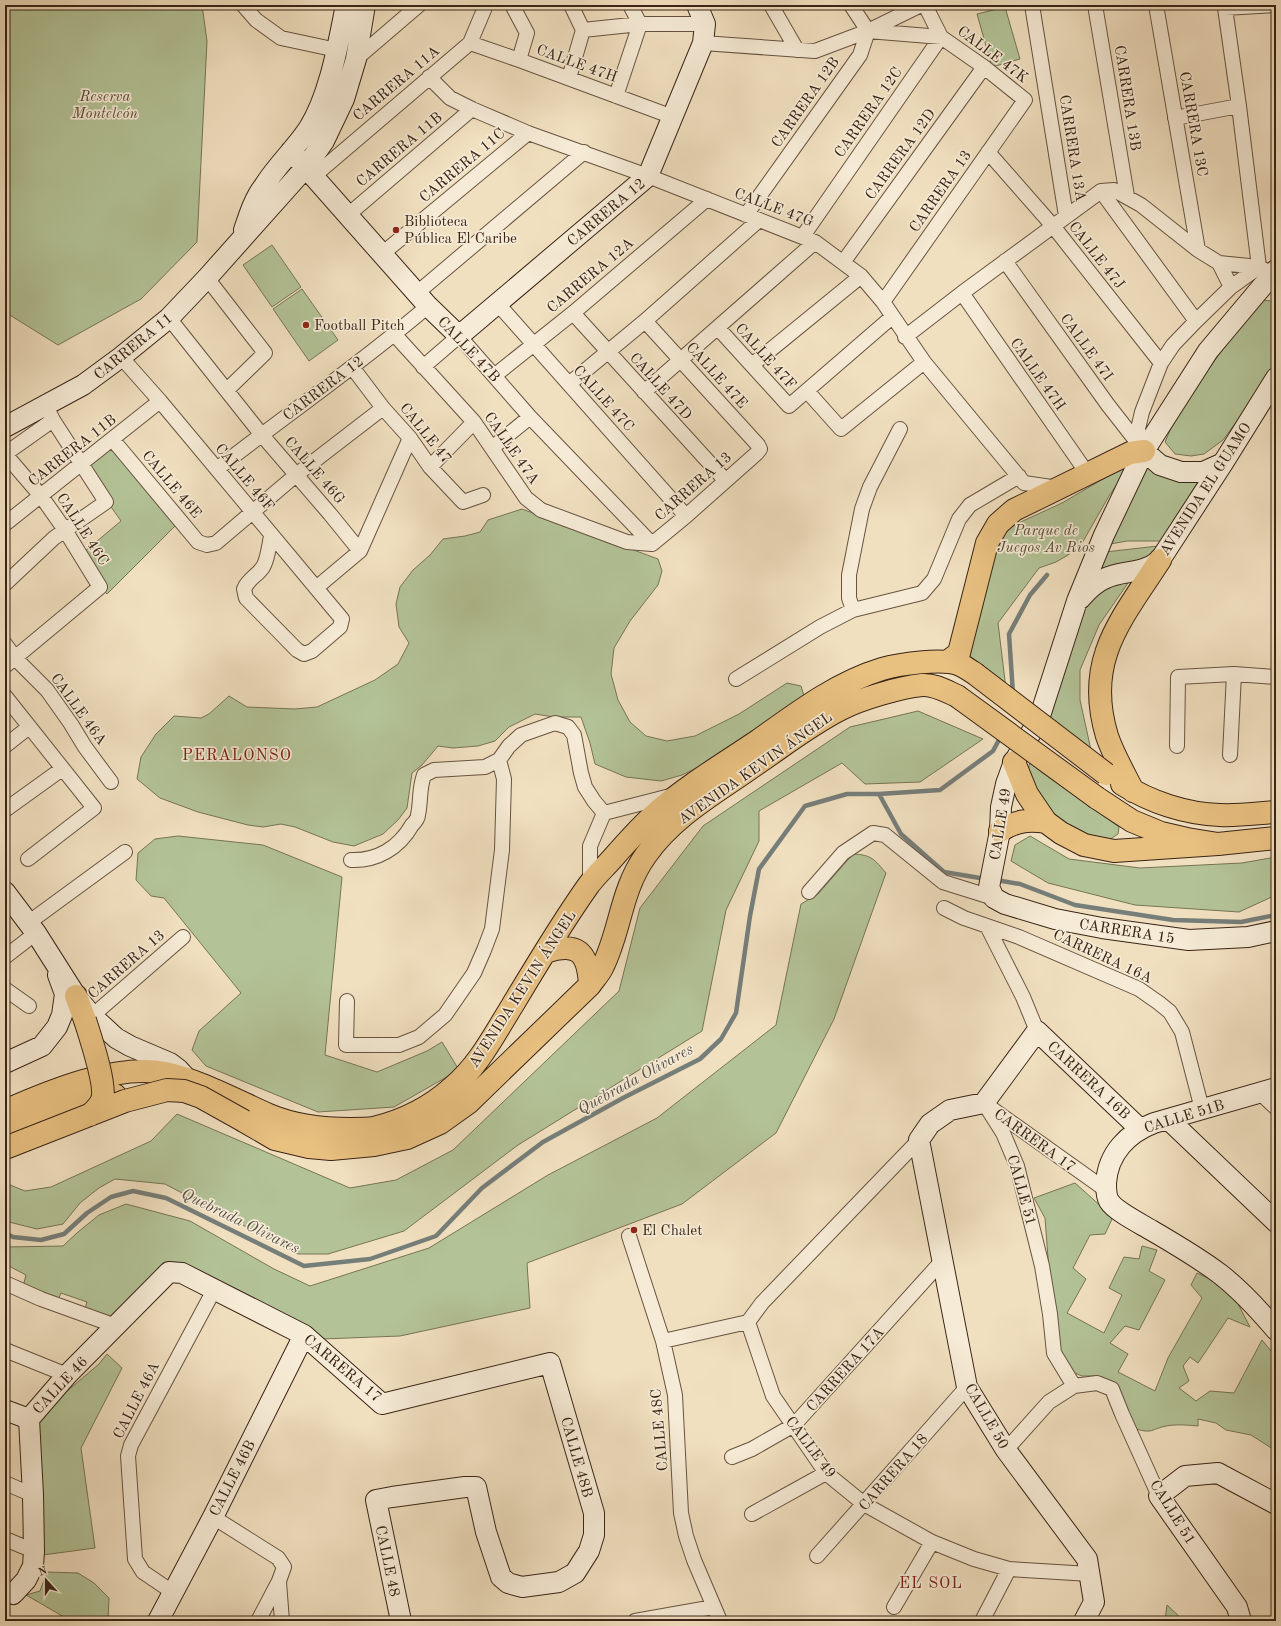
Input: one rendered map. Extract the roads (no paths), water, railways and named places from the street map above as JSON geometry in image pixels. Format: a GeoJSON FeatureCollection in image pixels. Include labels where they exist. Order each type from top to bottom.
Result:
{"type":"FeatureCollection","features":[{"type":"Feature","properties":{"kind":"main road"},"geometry":{"type":"LineString","coordinates":[[947,662],[958,653],[987,543],[998,524],[1014,510],[1087,473],[1130,453],[1144,451]]}},
{"type":"Feature","properties":{"kind":"main road"},"geometry":{"type":"LineString","coordinates":[[1133,791],[1107,737],[1100,708],[1099,682],[1104,657],[1116,628],[1160,560]]}},
{"type":"Feature","properties":{"kind":"main road","name":"AVENIDA KEVIN ÁNGEL"},"geometry":{"type":"LineString","coordinates":[[5,1111],[34,1098],[92,1078],[129,1072],[163,1073],[189,1081],[230,1097],[272,1116],[296,1123],[327,1129],[372,1128],[402,1119],[429,1105],[453,1088],[476,1064],[545,952],[590,884],[657,812],[816,700],[882,669],[910,663],[957,663],[974,673],[1106,774],[1133,791],[1157,802],[1187,811],[1220,816],[1276,812]]}},
{"type":"Feature","properties":{"kind":"main road","name":"AVENIDA KEVIN ÁNGEL"},"geometry":{"type":"LineString","coordinates":[[5,1148],[140,1096],[167,1090],[184,1091],[201,1097],[275,1139],[310,1147],[331,1149],[374,1145],[407,1138],[440,1122],[468,1103],[487,1086],[590,985],[601,969],[610,950],[625,895],[634,875],[645,855],[664,833],[687,812],[816,723],[842,708],[906,687],[924,685],[936,687],[957,696],[1097,798],[1132,820],[1161,833],[1218,844],[1276,838]]}},
{"type":"Feature","properties":{"kind":"main road"},"geometry":{"type":"LineString","coordinates":[[1014,762],[1027,794],[1046,822],[1061,833],[1084,845],[1114,851],[1218,844]]}},
{"type":"Feature","properties":{"kind":"main road"},"geometry":{"type":"LineString","coordinates":[[1000,831],[1010,825],[1022,821],[1034,820],[1046,822]]}},
{"type":"Feature","properties":{"kind":"main road"},"geometry":{"type":"LineString","coordinates":[[1114,851],[1124,848],[1131,842],[1135,833],[1132,820]]}},
{"type":"Feature","properties":{"kind":"main road"},"geometry":{"type":"LineString","coordinates":[[545,952],[562,947],[574,949],[579,952],[588,968],[590,985]]}},
{"type":"Feature","properties":{"kind":"main road"},"geometry":{"type":"LineString","coordinates":[[76,996],[89,1018],[96,1061],[103,1091],[102,1101],[90,1115]]}},
{"type":"Feature","properties":{"kind":"main road"},"geometry":{"type":"LineString","coordinates":[[5,1131],[104,1097],[146,1092],[166,1095],[182,1100],[258,1134],[275,1139]]}},
{"type":"Feature","properties":{"kind":"main road"},"geometry":{"type":"LineString","coordinates":[[5,1108],[34,1098]]}},
{"type":"Feature","properties":{"kind":"street"},"geometry":{"type":"LineString","coordinates":[[243,5],[256,20],[281,38],[337,50]]}},
{"type":"Feature","properties":{"kind":"street","name":"CARRERA 11"},"geometry":{"type":"LineString","coordinates":[[241,240],[250,211],[263,186],[309,128],[325,94],[337,50],[346,5]]}},
{"type":"Feature","properties":{"kind":"street","name":"CARRERA 11"},"geometry":{"type":"LineString","coordinates":[[5,426],[49,413],[169,318],[241,240],[310,172],[344,99],[356,59],[365,5]]}},
{"type":"Feature","properties":{"kind":"street"},"geometry":{"type":"LineString","coordinates":[[356,59],[419,5]]}},
{"type":"Feature","properties":{"kind":"street","name":"CARRERA 11A"},"geometry":{"type":"LineString","coordinates":[[310,172],[470,43],[486,5]]}},
{"type":"Feature","properties":{"kind":"street"},"geometry":{"type":"LineString","coordinates":[[512,5],[527,33],[519,60]]}},
{"type":"Feature","properties":{"kind":"street"},"geometry":{"type":"LineString","coordinates":[[569,78],[583,30],[571,5]]}},
{"type":"Feature","properties":{"kind":"street"},"geometry":{"type":"LineString","coordinates":[[616,96],[640,24],[630,5]]}},
{"type":"Feature","properties":{"kind":"street"},"geometry":{"type":"LineString","coordinates":[[697,5],[704,33]]}},
{"type":"Feature","properties":{"kind":"street"},"geometry":{"type":"LineString","coordinates":[[771,5],[797,50]]}},
{"type":"Feature","properties":{"kind":"street"},"geometry":{"type":"LineString","coordinates":[[851,5],[868,31]]}},
{"type":"Feature","properties":{"kind":"street","name":"CALLE 47K"},"geometry":{"type":"LineString","coordinates":[[583,30],[640,24],[704,33],[797,50],[815,51],[868,31],[921,5]]}},
{"type":"Feature","properties":{"kind":"street"},"geometry":{"type":"LineString","coordinates":[[925,5],[941,37]]}},
{"type":"Feature","properties":{"kind":"street","name":"CARRERA 13A"},"geometry":{"type":"LineString","coordinates":[[905,337],[1066,216],[1032,5]]}},
{"type":"Feature","properties":{"kind":"street","name":"CARRERA 13B"},"geometry":{"type":"LineString","coordinates":[[1095,5],[1127,196]]}},
{"type":"Feature","properties":{"kind":"street","name":"CARRERA 13C"},"geometry":{"type":"LineString","coordinates":[[1156,5],[1198,250]]}},
{"type":"Feature","properties":{"kind":"street"},"geometry":{"type":"LineString","coordinates":[[1271,272],[1239,106],[1225,8],[1276,5]]}},
{"type":"Feature","properties":{"kind":"street","name":"CALLE 47K"},"geometry":{"type":"LineString","coordinates":[[868,31],[941,37],[984,67],[1026,100]]}},
{"type":"Feature","properties":{"kind":"street","name":"CARRERA 12B"},"geometry":{"type":"LineString","coordinates":[[569,384],[645,321],[752,217],[860,55],[868,31]]}},
{"type":"Feature","properties":{"kind":"street","name":"CARRERA 12"},"geometry":{"type":"LineString","coordinates":[[423,367],[648,176],[673,117],[704,33]]}},
{"type":"Feature","properties":{"kind":"street","name":"CARRERA 12C"},"geometry":{"type":"LineString","coordinates":[[644,392],[718,328],[809,239],[941,37]]}},
{"type":"Feature","properties":{"kind":"street","name":"CALLE 47H"},"geometry":{"type":"LineString","coordinates":[[470,43],[673,117]]}},
{"type":"Feature","properties":{"kind":"street","name":"CARRERA 12D"},"geometry":{"type":"LineString","coordinates":[[844,261],[984,67]]}},
{"type":"Feature","properties":{"kind":"street","name":"CALLE 47G"},"geometry":{"type":"LineString","coordinates":[[429,77],[450,98],[472,109],[528,133],[648,176],[809,239],[844,261],[861,276],[883,302],[905,337],[924,362],[1021,480]]}},
{"type":"Feature","properties":{"kind":"street","name":"CARRERA 13"},"geometry":{"type":"LineString","coordinates":[[883,302],[1026,100]]}},
{"type":"Feature","properties":{"kind":"street"},"geometry":{"type":"LineString","coordinates":[[1175,118],[1239,106]]}},
{"type":"Feature","properties":{"kind":"street","name":"CARRERA 11B"},"geometry":{"type":"LineString","coordinates":[[348,214],[472,109]]}},
{"type":"Feature","properties":{"kind":"street","name":"CARRERA 11C"},"geometry":{"type":"LineString","coordinates":[[382,254],[528,133]]}},
{"type":"Feature","properties":{"kind":"street","name":"CALLE 47B"},"geometry":{"type":"LineString","coordinates":[[291,151],[422,299],[459,336],[530,417],[652,544]]}},
{"type":"Feature","properties":{"kind":"street","name":"CARRERA 12"},"geometry":{"type":"LineString","coordinates":[[217,469],[261,434],[394,335],[422,299],[584,152]]}},
{"type":"Feature","properties":{"kind":"street","name":"CALLE 47J"},"geometry":{"type":"LineString","coordinates":[[988,152],[1053,226],[1160,363]]}},
{"type":"Feature","properties":{"kind":"street"},"geometry":{"type":"LineString","coordinates":[[1066,216],[1102,191],[1114,190],[1141,204],[1198,250],[1219,263],[1271,272]]}},
{"type":"Feature","properties":{"kind":"street"},"geometry":{"type":"LineString","coordinates":[[1102,191],[1196,321]]}},
{"type":"Feature","properties":{"kind":"street","name":"CARRERA 12A"},"geometry":{"type":"LineString","coordinates":[[494,376],[573,313],[707,199]]}},
{"type":"Feature","properties":{"kind":"street","name":"CALLE 47I"},"geometry":{"type":"LineString","coordinates":[[1005,261],[1108,404],[1144,451]]}},
{"type":"Feature","properties":{"kind":"street"},"geometry":{"type":"LineString","coordinates":[[1219,263],[1231,287]]}},
{"type":"Feature","properties":{"kind":"street"},"geometry":{"type":"LineString","coordinates":[[1223,463],[1203,472],[1181,472],[1160,465],[1144,451],[1138,429],[1142,412],[1160,363],[1173,345],[1231,287],[1271,272]]}},
{"type":"Feature","properties":{"kind":"street","name":"AVENIDA EL GUAMO"},"geometry":{"type":"LineString","coordinates":[[1014,762],[1039,719],[1077,601],[1101,543],[1144,451],[1208,351],[1271,272]]}},
{"type":"Feature","properties":{"kind":"street"},"geometry":{"type":"LineString","coordinates":[[752,365],[861,276]]}},
{"type":"Feature","properties":{"kind":"street"},"geometry":{"type":"LineString","coordinates":[[207,278],[265,353],[227,390]]}},
{"type":"Feature","properties":{"kind":"street","name":"CALLE 47H"},"geometry":{"type":"LineString","coordinates":[[962,293],[1087,473]]}},
{"type":"Feature","properties":{"kind":"street","name":"CALLE 47C"},"geometry":{"type":"LineString","coordinates":[[497,303],[686,516]]}},
{"type":"Feature","properties":{"kind":"street","name":"CALLE 47D"},"geometry":{"type":"LineString","coordinates":[[573,313],[725,480]]}},
{"type":"Feature","properties":{"kind":"street"},"geometry":{"type":"LineString","coordinates":[[807,391],[892,317]]}},
{"type":"Feature","properties":{"kind":"street","name":"CALLE 46G"},"geometry":{"type":"LineString","coordinates":[[169,318],[261,434],[360,551]]}},
{"type":"Feature","properties":{"kind":"street","name":"CALLE 47E"},"geometry":{"type":"LineString","coordinates":[[645,321],[758,445],[760,449],[757,453]]}},
{"type":"Feature","properties":{"kind":"street","name":"CALLE 47F"},"geometry":{"type":"LineString","coordinates":[[718,328],[790,406],[807,391],[841,429],[924,362]]}},
{"type":"Feature","properties":{"kind":"street","name":"CALLE 47A"},"geometry":{"type":"LineString","coordinates":[[394,335],[474,422],[526,498],[541,510],[627,542],[652,544]]}},
{"type":"Feature","properties":{"kind":"street","name":"CALLE 46F"},"geometry":{"type":"LineString","coordinates":[[121,357],[160,401],[252,511],[271,536],[342,619],[340,627],[312,651],[304,654],[297,650],[246,598],[244,589],[247,583],[263,568],[271,536]]}},
{"type":"Feature","properties":{"kind":"street","name":"CALLE 47"},"geometry":{"type":"LineString","coordinates":[[352,367],[383,408],[410,438],[430,466],[463,502],[483,495]]}},
{"type":"Feature","properties":{"kind":"street","name":"AVENIDA EL GUAMO"},"geometry":{"type":"LineString","coordinates":[[1077,601],[1093,586],[1105,578],[1143,570],[1160,560],[1276,378]]}},
{"type":"Feature","properties":{"kind":"street","name":"CARRERA 11B"},"geometry":{"type":"LineString","coordinates":[[5,524],[113,440],[160,401]]}},
{"type":"Feature","properties":{"kind":"street"},"geometry":{"type":"LineString","coordinates":[[252,511],[383,408]]}},
{"type":"Feature","properties":{"kind":"street"},"geometry":{"type":"LineString","coordinates":[[5,454],[49,413],[106,502],[42,548],[5,584]]}},
{"type":"Feature","properties":{"kind":"street"},"geometry":{"type":"LineString","coordinates":[[492,448],[530,417]]}},
{"type":"Feature","properties":{"kind":"street"},"geometry":{"type":"LineString","coordinates":[[430,466],[474,422]]}},
{"type":"Feature","properties":{"kind":"street"},"geometry":{"type":"LineString","coordinates":[[853,610],[849,598],[849,575],[862,509],[870,487],[900,429]]}},
{"type":"Feature","properties":{"kind":"street"},"geometry":{"type":"LineString","coordinates":[[316,588],[360,551],[410,438]]}},
{"type":"Feature","properties":{"kind":"street","name":"CALLE 46E"},"geometry":{"type":"LineString","coordinates":[[113,440],[198,542],[207,545],[216,543],[252,511]]}},
{"type":"Feature","properties":{"kind":"street","name":"CARRERA 13"},"geometry":{"type":"LineString","coordinates":[[652,544],[757,453]]}},
{"type":"Feature","properties":{"kind":"street","name":"CALLE 46C"},"geometry":{"type":"LineString","coordinates":[[5,454],[41,496],[65,530],[100,587],[10,663]]}},
{"type":"Feature","properties":{"kind":"street"},"geometry":{"type":"LineString","coordinates":[[736,679],[820,627],[853,610],[922,593],[934,579],[959,519],[970,505],[1021,480],[1060,488]]}},
{"type":"Feature","properties":{"kind":"street"},"geometry":{"type":"LineString","coordinates":[[1014,510],[1021,480]]}},
{"type":"Feature","properties":{"kind":"street"},"geometry":{"type":"LineString","coordinates":[[5,644],[10,663]]}},
{"type":"Feature","properties":{"kind":"street","name":"CALLE 46A"},"geometry":{"type":"LineString","coordinates":[[10,663],[47,690],[85,747],[111,782]]}},
{"type":"Feature","properties":{"kind":"street"},"geometry":{"type":"LineString","coordinates":[[1230,755],[1234,674]]}},
{"type":"Feature","properties":{"kind":"street"},"geometry":{"type":"LineString","coordinates":[[1177,746],[1178,676],[1234,674],[1276,677]]}},
{"type":"Feature","properties":{"kind":"street"},"geometry":{"type":"LineString","coordinates":[[5,696],[94,808],[28,860]]}},
{"type":"Feature","properties":{"kind":"street"},"geometry":{"type":"LineString","coordinates":[[351,860],[365,861],[379,856],[395,846],[408,833],[418,816],[420,784],[424,775],[434,770],[485,767],[499,760],[509,746],[521,735],[555,723],[568,727],[574,735],[585,787],[604,813]]}},
{"type":"Feature","properties":{"kind":"street"},"geometry":{"type":"LineString","coordinates":[[5,746],[29,727]]}},
{"type":"Feature","properties":{"kind":"street"},"geometry":{"type":"LineString","coordinates":[[347,1001],[346,1045],[399,1045],[419,1037],[445,1015],[474,973],[492,929],[502,850],[504,778],[499,760]]}},
{"type":"Feature","properties":{"kind":"street","name":"CALLE 49"},"geometry":{"type":"LineString","coordinates":[[992,892],[993,863],[1000,831],[1001,807],[1004,792],[1014,762]]}},
{"type":"Feature","properties":{"kind":"street"},"geometry":{"type":"LineString","coordinates":[[5,810],[62,769]]}},
{"type":"Feature","properties":{"kind":"street"},"geometry":{"type":"LineString","coordinates":[[604,813],[682,793]]}},
{"type":"Feature","properties":{"kind":"street"},"geometry":{"type":"LineString","coordinates":[[590,884],[590,846],[604,813]]}},
{"type":"Feature","properties":{"kind":"street"},"geometry":{"type":"LineString","coordinates":[[809,892],[843,853],[872,833],[885,835],[943,882],[992,892]]}},
{"type":"Feature","properties":{"kind":"street"},"geometry":{"type":"LineString","coordinates":[[5,957],[32,928],[125,852]]}},
{"type":"Feature","properties":{"kind":"street"},"geometry":{"type":"LineString","coordinates":[[5,892],[50,954],[76,996]]}},
{"type":"Feature","properties":{"kind":"street","name":"CARRERA 15"},"geometry":{"type":"LineString","coordinates":[[992,892],[1005,904],[1055,919],[1189,940],[1248,937],[1276,931]]}},
{"type":"Feature","properties":{"kind":"street","name":"CARRERA 16A"},"geometry":{"type":"LineString","coordinates":[[944,908],[964,918],[1019,937],[1139,990],[1159,1003],[1170,1012],[1182,1032],[1202,1109]]}},
{"type":"Feature","properties":{"kind":"street"},"geometry":{"type":"LineString","coordinates":[[984,1103],[1037,1031],[1023,997],[988,926]]}},
{"type":"Feature","properties":{"kind":"street","name":"CARRERA 13"},"geometry":{"type":"LineString","coordinates":[[89,1018],[183,937]]}},
{"type":"Feature","properties":{"kind":"street"},"geometry":{"type":"LineString","coordinates":[[5,1063],[42,1046],[57,1028],[62,1015],[65,994],[50,954]]}},
{"type":"Feature","properties":{"kind":"street"},"geometry":{"type":"LineString","coordinates":[[5,989],[29,1006]]}},
{"type":"Feature","properties":{"kind":"street"},"geometry":{"type":"LineString","coordinates":[[89,1018],[116,1038],[130,1046],[170,1063],[189,1081]]}},
{"type":"Feature","properties":{"kind":"street","name":"CARRERA 16B"},"geometry":{"type":"LineString","coordinates":[[1037,1031],[1140,1129]]}},
{"type":"Feature","properties":{"kind":"street"},"geometry":{"type":"LineString","coordinates":[[1268,1090],[1276,1108]]}},
{"type":"Feature","properties":{"kind":"street","name":"CALLE 51B"},"geometry":{"type":"LineString","coordinates":[[1106,1190],[1106,1179],[1110,1164],[1116,1152],[1123,1143],[1140,1129],[1168,1119],[1268,1090]]}},
{"type":"Feature","properties":{"kind":"street","name":"CARRERA 17"},"geometry":{"type":"LineString","coordinates":[[748,1322],[762,1302],[918,1140],[930,1124],[950,1110],[984,1103],[1106,1190],[1109,1201],[1124,1214],[1162,1236],[1220,1274],[1252,1301],[1276,1330]]}},
{"type":"Feature","properties":{"kind":"street","name":"CALLE 51"},"geometry":{"type":"LineString","coordinates":[[984,1103],[1003,1133],[1017,1166],[1042,1266],[1050,1314],[1054,1353],[1074,1386]]}},
{"type":"Feature","properties":{"kind":"street"},"geometry":{"type":"LineString","coordinates":[[1168,1119],[1276,1222]]}},
{"type":"Feature","properties":{"kind":"street","name":"CALLE 50"},"geometry":{"type":"LineString","coordinates":[[918,1140],[967,1387],[1006,1450],[1087,1559],[1094,1602],[1084,1621]]}},
{"type":"Feature","properties":{"kind":"street","name":"CALLE 48C"},"geometry":{"type":"LineString","coordinates":[[629,1236],[663,1341],[675,1395],[681,1513],[686,1536],[694,1560],[720,1621]]}},
{"type":"Feature","properties":{"kind":"street","name":"CARRERA 17A"},"geometry":{"type":"LineString","coordinates":[[732,1457],[752,1449],[794,1425],[942,1261]]}},
{"type":"Feature","properties":{"kind":"street","name":"CARRERA 17"},"geometry":{"type":"LineString","coordinates":[[169,1272],[182,1274],[304,1335],[382,1404],[550,1363]]}},
{"type":"Feature","properties":{"kind":"street","name":"CALLE 46"},"geometry":{"type":"LineString","coordinates":[[9,1593],[26,1580],[33,1566],[33,1495],[29,1419],[67,1375],[169,1272]]}},
{"type":"Feature","properties":{"kind":"street"},"geometry":{"type":"LineString","coordinates":[[5,1283],[42,1299],[116,1326]]}},
{"type":"Feature","properties":{"kind":"street","name":"CALLE 46A"},"geometry":{"type":"LineString","coordinates":[[174,1593],[143,1572],[135,1559],[128,1456],[131,1445],[214,1290]]}},
{"type":"Feature","properties":{"kind":"street"},"geometry":{"type":"LineString","coordinates":[[663,1341],[748,1322]]}},
{"type":"Feature","properties":{"kind":"street","name":"CALLE 49"},"geometry":{"type":"LineString","coordinates":[[748,1322],[773,1396],[826,1473],[864,1504],[932,1542],[974,1559],[1009,1569],[1090,1574]]}},
{"type":"Feature","properties":{"kind":"street","name":"CALLE 46B"},"geometry":{"type":"LineString","coordinates":[[158,1621],[213,1517],[304,1335]]}},
{"type":"Feature","properties":{"kind":"street"},"geometry":{"type":"LineString","coordinates":[[5,1350],[67,1375]]}},
{"type":"Feature","properties":{"kind":"street","name":"CALLE 48B"},"geometry":{"type":"LineString","coordinates":[[522,1587],[559,1582],[575,1573],[590,1551],[594,1535],[594,1513],[550,1363]]}},
{"type":"Feature","properties":{"kind":"street","name":"CALLE 51"},"geometry":{"type":"LineString","coordinates":[[1006,1450],[1049,1402],[1074,1386],[1097,1383],[1112,1389],[1159,1496],[1237,1606],[1241,1621]]}},
{"type":"Feature","properties":{"kind":"street","name":"CARRERA 18"},"geometry":{"type":"LineString","coordinates":[[817,1556],[967,1387]]}},
{"type":"Feature","properties":{"kind":"street"},"geometry":{"type":"LineString","coordinates":[[5,1410],[29,1419]]}},
{"type":"Feature","properties":{"kind":"street"},"geometry":{"type":"LineString","coordinates":[[1159,1496],[1185,1476],[1218,1472],[1276,1504]]}},
{"type":"Feature","properties":{"kind":"street"},"geometry":{"type":"LineString","coordinates":[[752,1514],[826,1473]]}},
{"type":"Feature","properties":{"kind":"street"},"geometry":{"type":"LineString","coordinates":[[5,1483],[33,1495]]}},
{"type":"Feature","properties":{"kind":"street","name":"CALLE 48"},"geometry":{"type":"LineString","coordinates":[[401,1621],[376,1500],[450,1489],[476,1487],[486,1532],[501,1577],[508,1583],[522,1587]]}},
{"type":"Feature","properties":{"kind":"street"},"geometry":{"type":"LineString","coordinates":[[213,1517],[278,1558],[284,1567],[279,1581],[258,1621]]}},
{"type":"Feature","properties":{"kind":"street"},"geometry":{"type":"LineString","coordinates":[[5,1539],[34,1551]]}},
{"type":"Feature","properties":{"kind":"street"},"geometry":{"type":"LineString","coordinates":[[894,1607],[932,1542]]}},
{"type":"Feature","properties":{"kind":"street"},"geometry":{"type":"LineString","coordinates":[[982,1621],[1009,1569]]}},
{"type":"Feature","properties":{"kind":"street"},"geometry":{"type":"LineString","coordinates":[[279,1581],[282,1621]]}},
{"type":"Feature","properties":{"kind":"street"},"geometry":{"type":"LineString","coordinates":[[635,1621],[714,1607]]}},
{"type":"Feature","properties":{"kind":"waterway"},"geometry":{"type":"LineString","coordinates":[[1013,694],[1009,634],[1030,595],[1047,575]]}},
{"type":"Feature","properties":{"kind":"waterway","name":"Quebrada Olivares"},"geometry":{"type":"LineString","coordinates":[[5,1233],[13,1237],[41,1240],[64,1234],[87,1213],[111,1197],[133,1191],[166,1198],[304,1266],[370,1259],[436,1236],[482,1188],[543,1142],[623,1098],[700,1059],[721,1039],[736,1013],[750,916],[759,869],[805,806],[847,794],[879,794],[940,790],[993,751],[1001,736]]}},
{"type":"Feature","properties":{"kind":"waterway","name":"Quebrada Olivares"},"geometry":{"type":"LineString","coordinates":[[879,794],[901,834],[944,872],[986,879]]}},
{"type":"Feature","properties":{"kind":"waterway","name":"Quebrada Olivares"},"geometry":{"type":"LineString","coordinates":[[996,880],[1020,884],[1075,905],[1173,920],[1241,922],[1276,915]]}},
{"type":"Feature","properties":{"kind":"place","name":"Biblioteca Pública El Caribe"},"geometry":{"type":"Point","coordinates":[396,230]}},
{"type":"Feature","properties":{"kind":"place","name":"Football Pitch"},"geometry":{"type":"Point","coordinates":[306,325]}},
{"type":"Feature","properties":{"kind":"place","name":"El Chalet"},"geometry":{"type":"Point","coordinates":[634,1230]}},
{"type":"Feature","properties":{"kind":"district","name":"PERALONSO"},"geometry":{"type":"Point","coordinates":[237,754]}},
{"type":"Feature","properties":{"kind":"district","name":"EL SOL"},"geometry":{"type":"Point","coordinates":[931,1582]}},
{"type":"Feature","properties":{"kind":"park label","name":"Reserva Monteleón"},"geometry":{"type":"Point","coordinates":[105,104]}},
{"type":"Feature","properties":{"kind":"park label","name":"Parque de Juegos Av Rios"},"geometry":{"type":"Point","coordinates":[1046,538]}}]}
